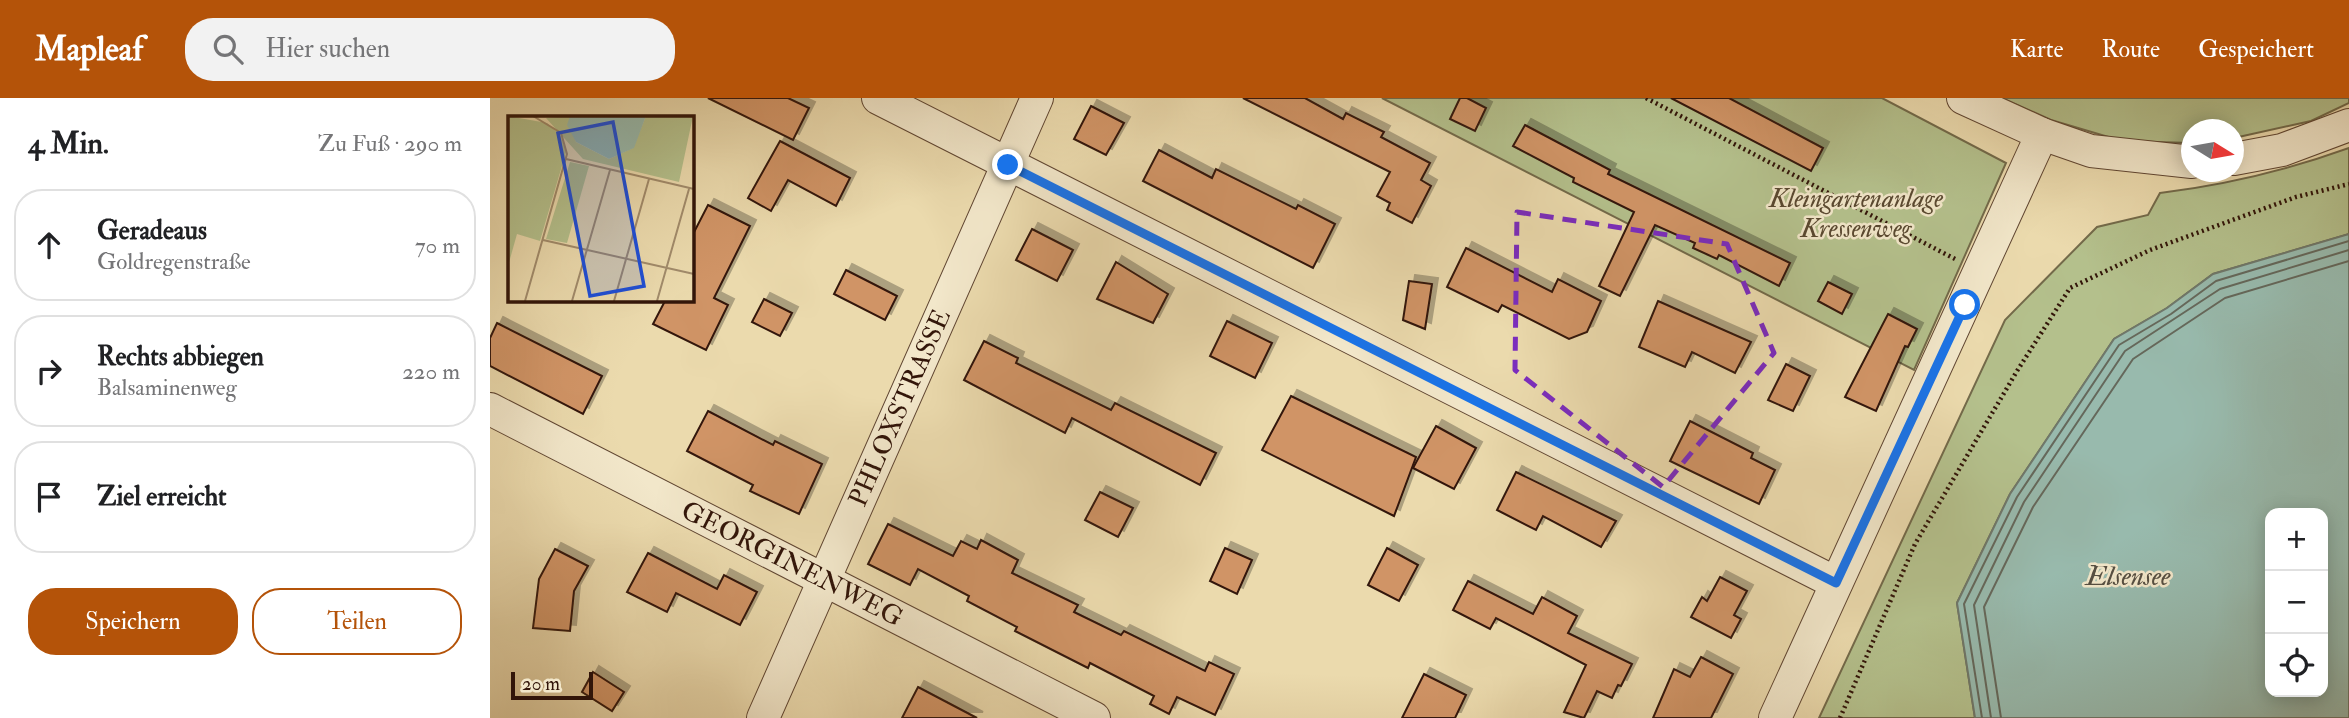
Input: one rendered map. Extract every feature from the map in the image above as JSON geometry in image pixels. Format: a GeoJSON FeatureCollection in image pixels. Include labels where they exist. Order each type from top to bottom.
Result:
{"type":"FeatureCollection","features":[{"type":"Feature","properties":{"kind":"street"},"geometry":{"type":"LineString","coordinates":[[877,98],[1836,583]]}},
{"type":"Feature","properties":{"kind":"street","name":"PHLOXSTRASSE"},"geometry":{"type":"LineString","coordinates":[[762,718],[1037,98]]}},
{"type":"Feature","properties":{"kind":"street"},"geometry":{"type":"LineString","coordinates":[[1964,98],[2042,134],[2091,151],[2181,161]]}},
{"type":"Feature","properties":{"kind":"street"},"geometry":{"type":"LineString","coordinates":[[2244,157],[2282,150],[2349,125]]}},
{"type":"Feature","properties":{"kind":"street"},"geometry":{"type":"LineString","coordinates":[[1775,718],[2042,134]]}},
{"type":"Feature","properties":{"kind":"street","name":"GEORGINENWEG"},"geometry":{"type":"LineString","coordinates":[[490,410],[1094,718]]}},
{"type":"Feature","properties":{"kind":"path"},"geometry":{"type":"LineString","coordinates":[[1646,98],[1962,262]]}},
{"type":"Feature","properties":{"kind":"path"},"geometry":{"type":"LineString","coordinates":[[1840,718],[1915,544],[2017,371],[2070,288],[2150,250],[2296,197],[2349,184]]}},
{"type":"Feature","properties":{"kind":"highlighted area"},"geometry":{"type":"Polygon","coordinates":[[[1517,212],[1727,244],[1774,353],[1663,487],[1515,370],[1517,212]]]}},
{"type":"Feature","properties":{"kind":"green space","name":"Kleingartenanlage Kressenweg"},"geometry":{"type":"Polygon","coordinates":[[[1382,98],[1882,98],[2006,163],[1914,370],[1382,98]]]}},
{"type":"Feature","properties":{"kind":"green space"},"geometry":{"type":"Polygon","coordinates":[[[2002,98],[2349,98],[2349,103],[2311,121],[2244,136],[2244,119],[2181,119],[2181,143],[2122,141],[2051,120],[2002,98]]]}},
{"type":"Feature","properties":{"kind":"green space"},"geometry":{"type":"Polygon","coordinates":[[[2349,148],[2349,234],[2213,274],[2167,308],[2114,339],[2010,494],[1957,603],[1975,718],[1819,718],[2005,320],[2097,227],[2148,215],[2160,193],[2227,182],[2244,182],[2244,178],[2349,148]]]}},
{"type":"Feature","properties":{"kind":"water","name":"Elsensee"},"geometry":{"type":"Polygon","coordinates":[[[2349,234],[2349,718],[1975,718],[1957,603],[2010,494],[2114,339],[2167,308],[2213,274],[2349,234]]]}},
{"type":"Feature","properties":{"kind":"building"},"geometry":{"type":"Polygon","coordinates":[[[708,98],[788,98],[809,108],[793,140],[708,98]]]}},
{"type":"Feature","properties":{"kind":"building"},"geometry":{"type":"Polygon","coordinates":[[[1243,98],[1305,98],[1343,119],[1346,113],[1384,132],[1381,137],[1430,163],[1421,180],[1431,186],[1412,223],[1387,210],[1390,203],[1377,196],[1390,172],[1243,98]]]}},
{"type":"Feature","properties":{"kind":"building"},"geometry":{"type":"Polygon","coordinates":[[[1460,98],[1467,98],[1486,108],[1475,131],[1450,119],[1460,98]]]}},
{"type":"Feature","properties":{"kind":"building"},"geometry":{"type":"Polygon","coordinates":[[[1671,98],[1729,98],[1823,148],[1811,171],[1671,98]]]}},
{"type":"Feature","properties":{"kind":"building"},"geometry":{"type":"Polygon","coordinates":[[[1091,106],[1124,123],[1106,155],[1074,139],[1091,106]]]}},
{"type":"Feature","properties":{"kind":"building"},"geometry":{"type":"Polygon","coordinates":[[[1525,125],[1610,170],[1608,174],[1790,263],[1779,286],[1719,255],[1717,259],[1693,248],[1695,243],[1655,225],[1620,296],[1599,286],[1634,212],[1573,182],[1574,178],[1513,146],[1525,125]]]}},
{"type":"Feature","properties":{"kind":"building"},"geometry":{"type":"Polygon","coordinates":[[[780,141],[850,178],[836,206],[788,180],[771,211],[748,198],[780,141]]]}},
{"type":"Feature","properties":{"kind":"building"},"geometry":{"type":"Polygon","coordinates":[[[1159,150],[1212,178],[1216,169],[1296,209],[1298,205],[1335,224],[1313,268],[1143,181],[1159,150]]]}},
{"type":"Feature","properties":{"kind":"building"},"geometry":{"type":"Polygon","coordinates":[[[708,205],[750,226],[714,298],[728,305],[706,350],[653,324],[665,301],[693,301],[693,234],[708,205]]]}},
{"type":"Feature","properties":{"kind":"building"},"geometry":{"type":"Polygon","coordinates":[[[1032,229],[1073,250],[1057,281],[1016,260],[1032,229]]]}},
{"type":"Feature","properties":{"kind":"building"},"geometry":{"type":"Polygon","coordinates":[[[1466,248],[1552,292],[1558,279],[1601,301],[1587,332],[1569,339],[1502,305],[1498,312],[1447,287],[1466,248]]]}},
{"type":"Feature","properties":{"kind":"building"},"geometry":{"type":"Polygon","coordinates":[[[1116,262],[1168,294],[1153,323],[1097,299],[1116,262]]]}},
{"type":"Feature","properties":{"kind":"building"},"geometry":{"type":"Polygon","coordinates":[[[846,270],[897,296],[885,320],[834,294],[846,270]]]}},
{"type":"Feature","properties":{"kind":"building"},"geometry":{"type":"Polygon","coordinates":[[[1409,281],[1432,284],[1425,329],[1403,320],[1409,281]]]}},
{"type":"Feature","properties":{"kind":"building"},"geometry":{"type":"Polygon","coordinates":[[[1828,282],[1852,294],[1842,314],[1818,301],[1828,282]]]}},
{"type":"Feature","properties":{"kind":"building"},"geometry":{"type":"Polygon","coordinates":[[[764,299],[792,313],[780,336],[752,322],[764,299]]]}},
{"type":"Feature","properties":{"kind":"building"},"geometry":{"type":"Polygon","coordinates":[[[1658,301],[1751,342],[1735,373],[1692,352],[1685,367],[1639,347],[1658,301]]]}},
{"type":"Feature","properties":{"kind":"building"},"geometry":{"type":"Polygon","coordinates":[[[1888,314],[1917,329],[1908,347],[1905,346],[1876,411],[1845,397],[1888,314]]]}},
{"type":"Feature","properties":{"kind":"building"},"geometry":{"type":"Polygon","coordinates":[[[1227,321],[1272,343],[1255,378],[1210,356],[1227,321]]]}},
{"type":"Feature","properties":{"kind":"building"},"geometry":{"type":"Polygon","coordinates":[[[497,323],[602,376],[583,414],[490,366],[490,338],[497,323]]]}},
{"type":"Feature","properties":{"kind":"building"},"geometry":{"type":"Polygon","coordinates":[[[984,341],[1018,358],[1016,363],[1111,410],[1115,403],[1216,453],[1200,485],[1072,418],[1065,433],[964,380],[984,341]]]}},
{"type":"Feature","properties":{"kind":"building"},"geometry":{"type":"Polygon","coordinates":[[[1786,364],[1810,376],[1793,411],[1768,400],[1786,364]]]}},
{"type":"Feature","properties":{"kind":"building"},"geometry":{"type":"Polygon","coordinates":[[[1291,396],[1416,457],[1394,516],[1262,450],[1291,396]]]}},
{"type":"Feature","properties":{"kind":"building"},"geometry":{"type":"Polygon","coordinates":[[[708,411],[773,445],[775,441],[822,464],[799,514],[750,491],[753,485],[687,451],[708,411]]]}},
{"type":"Feature","properties":{"kind":"building"},"geometry":{"type":"Polygon","coordinates":[[[1690,421],[1753,453],[1751,458],[1775,470],[1759,504],[1670,461],[1690,421]]]}},
{"type":"Feature","properties":{"kind":"building"},"geometry":{"type":"Polygon","coordinates":[[[1436,426],[1476,448],[1454,489],[1413,468],[1436,426]]]}},
{"type":"Feature","properties":{"kind":"building"},"geometry":{"type":"Polygon","coordinates":[[[1516,472],[1616,521],[1601,547],[1543,516],[1536,530],[1497,510],[1516,472]]]}},
{"type":"Feature","properties":{"kind":"building"},"geometry":{"type":"Polygon","coordinates":[[[1100,492],[1133,508],[1118,537],[1085,520],[1100,492]]]}},
{"type":"Feature","properties":{"kind":"building"},"geometry":{"type":"Polygon","coordinates":[[[888,524],[953,556],[961,541],[977,549],[981,540],[1018,560],[1012,573],[1078,605],[1074,612],[1121,635],[1124,631],[1205,671],[1209,662],[1234,674],[1215,715],[1177,697],[1169,714],[1150,704],[1154,696],[1090,663],[1088,668],[1015,631],[1017,627],[967,601],[969,596],[918,569],[910,585],[868,564],[888,524]]]}},
{"type":"Feature","properties":{"kind":"building"},"geometry":{"type":"Polygon","coordinates":[[[1225,548],[1252,560],[1237,594],[1210,581],[1225,548]]]}},
{"type":"Feature","properties":{"kind":"building"},"geometry":{"type":"Polygon","coordinates":[[[1387,548],[1418,565],[1399,601],[1368,585],[1387,548]]]}},
{"type":"Feature","properties":{"kind":"building"},"geometry":{"type":"Polygon","coordinates":[[[555,549],[588,566],[574,591],[570,631],[533,628],[539,579],[555,549]]]}},
{"type":"Feature","properties":{"kind":"building"},"geometry":{"type":"Polygon","coordinates":[[[648,553],[717,589],[724,575],[757,592],[740,625],[676,593],[667,612],[627,592],[648,553]]]}},
{"type":"Feature","properties":{"kind":"building"},"geometry":{"type":"Polygon","coordinates":[[[1720,577],[1747,591],[1734,615],[1741,619],[1731,638],[1691,617],[1702,597],[1707,601],[1720,577]]]}},
{"type":"Feature","properties":{"kind":"building"},"geometry":{"type":"Polygon","coordinates":[[[1468,581],[1533,614],[1542,597],[1577,616],[1568,633],[1632,664],[1621,686],[1618,685],[1612,698],[1597,691],[1584,718],[1564,712],[1586,665],[1496,618],[1490,629],[1453,610],[1468,581]]]}},
{"type":"Feature","properties":{"kind":"building"},"geometry":{"type":"Polygon","coordinates":[[[1701,657],[1733,674],[1711,718],[1653,718],[1674,669],[1690,677],[1701,657]]]}},
{"type":"Feature","properties":{"kind":"building"},"geometry":{"type":"Polygon","coordinates":[[[593,672],[624,692],[612,711],[582,692],[593,672]]]}},
{"type":"Feature","properties":{"kind":"building"},"geometry":{"type":"Polygon","coordinates":[[[1424,674],[1466,695],[1455,718],[1402,718],[1424,674]]]}},
{"type":"Feature","properties":{"kind":"building"},"geometry":{"type":"Polygon","coordinates":[[[918,687],[977,718],[902,718],[918,687]]]}},
{"type":"Feature","properties":{"kind":"route"},"geometry":{"type":"LineString","coordinates":[[1008,165],[1836,583],[1965,305]]}}]}
